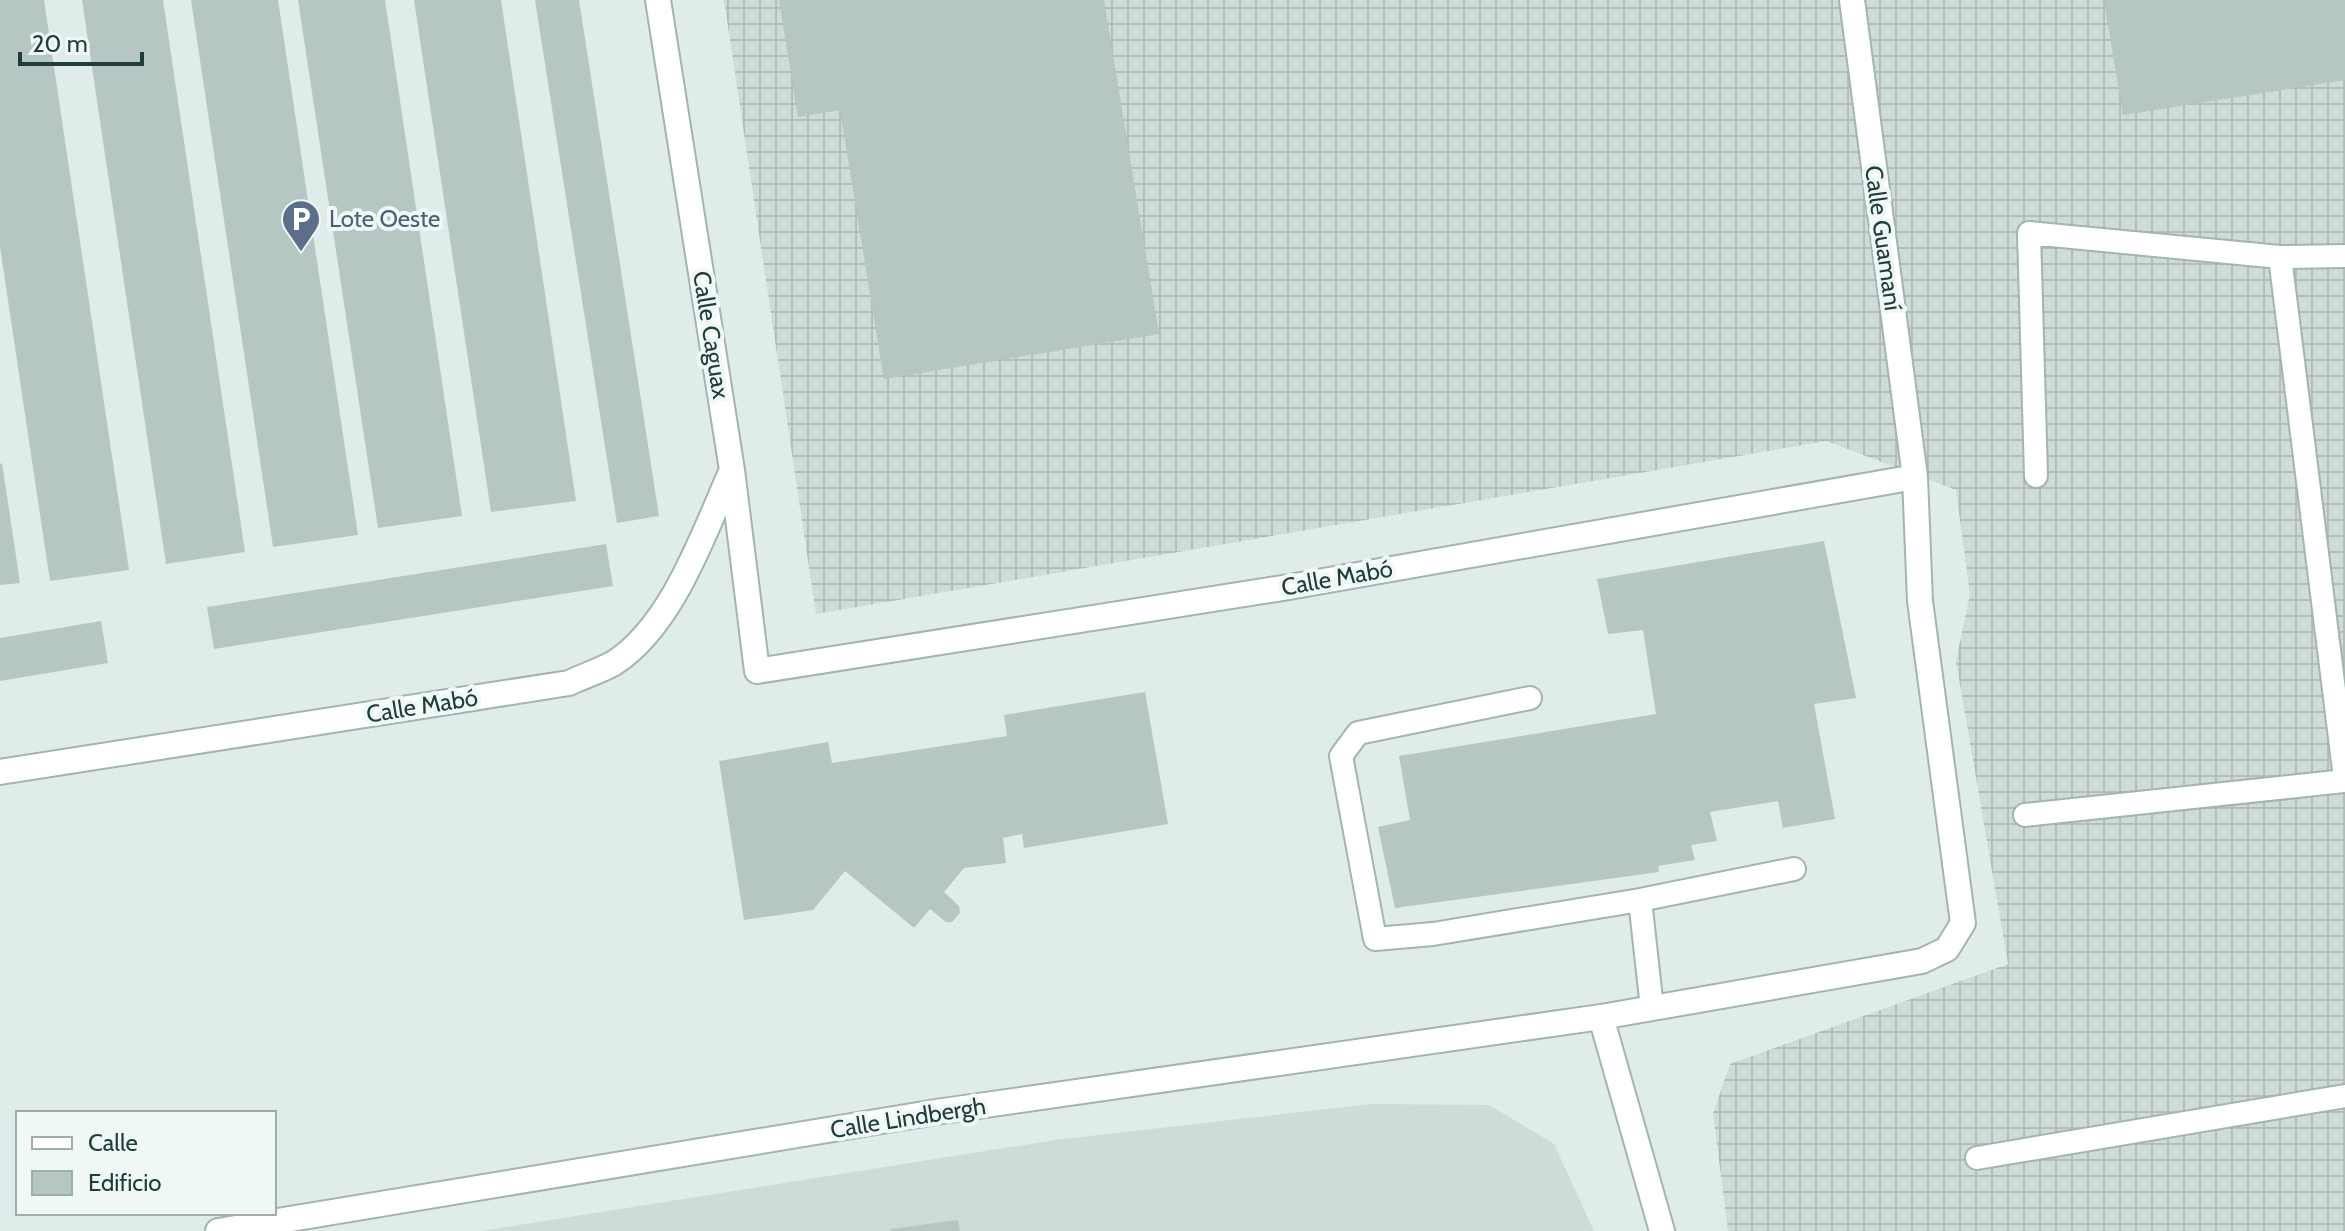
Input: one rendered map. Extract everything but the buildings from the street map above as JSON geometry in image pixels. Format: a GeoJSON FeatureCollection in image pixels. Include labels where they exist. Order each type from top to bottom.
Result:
{"type":"FeatureCollection","features":[{"type":"Feature","properties":{"kind":"street","name":"Calle Caguax"},"geometry":{"type":"LineString","coordinates":[[658,0],[732,470],[757,671]]}},
{"type":"Feature","properties":{"kind":"street","name":"Calle Guamaní"},"geometry":{"type":"LineString","coordinates":[[1652,1008],[1922,961],[1947,949],[1963,923],[1920,601],[1915,477],[1852,0]]}},
{"type":"Feature","properties":{"kind":"street","name":"Calle Mabó"},"geometry":{"type":"LineString","coordinates":[[0,772],[569,683],[614,663],[645,636],[689,567],[732,470]]}},
{"type":"Feature","properties":{"kind":"street","name":"Calle Mabó"},"geometry":{"type":"LineString","coordinates":[[757,671],[1289,587],[1915,477]]}},
{"type":"Feature","properties":{"kind":"street","name":"Calle Lindbergh"},"geometry":{"type":"LineString","coordinates":[[218,1231],[936,1112],[1652,1008]]}},
{"type":"Feature","properties":{"kind":"street"},"geometry":{"type":"LineString","coordinates":[[1601,1017],[1662,1231]]}},
{"type":"Feature","properties":{"kind":"lane"},"geometry":{"type":"LineString","coordinates":[[2036,476],[2029,233],[2280,257],[2345,256]]}},
{"type":"Feature","properties":{"kind":"lane"},"geometry":{"type":"LineString","coordinates":[[2025,815],[2345,780],[2280,257]]}},
{"type":"Feature","properties":{"kind":"lane"},"geometry":{"type":"LineString","coordinates":[[1530,698],[1358,733],[1341,756],[1375,939],[1433,934],[1640,900],[1794,869]]}},
{"type":"Feature","properties":{"kind":"lane"},"geometry":{"type":"LineString","coordinates":[[1640,900],[1652,1008]]}},
{"type":"Feature","properties":{"kind":"lane"},"geometry":{"type":"LineString","coordinates":[[1977,1158],[2345,1096]]}},
{"type":"Feature","properties":{"kind":"shaded area"},"geometry":{"type":"Polygon","coordinates":[[[724,0],[2345,0],[2345,1231],[1728,1231],[1713,1113],[1730,1064],[2008,964],[1956,661],[1970,594],[1956,490],[1826,441],[816,614],[724,0]]]}},
{"type":"Feature","properties":{"kind":"shaded area"},"geometry":{"type":"Polygon","coordinates":[[[1372,1104],[1489,1105],[1554,1144],[1594,1231],[481,1231],[1055,1140],[1372,1104]]]}},
{"type":"Feature","properties":{"kind":"place","name":"Lote Oeste"},"geometry":{"type":"Point","coordinates":[301,253]}}]}
